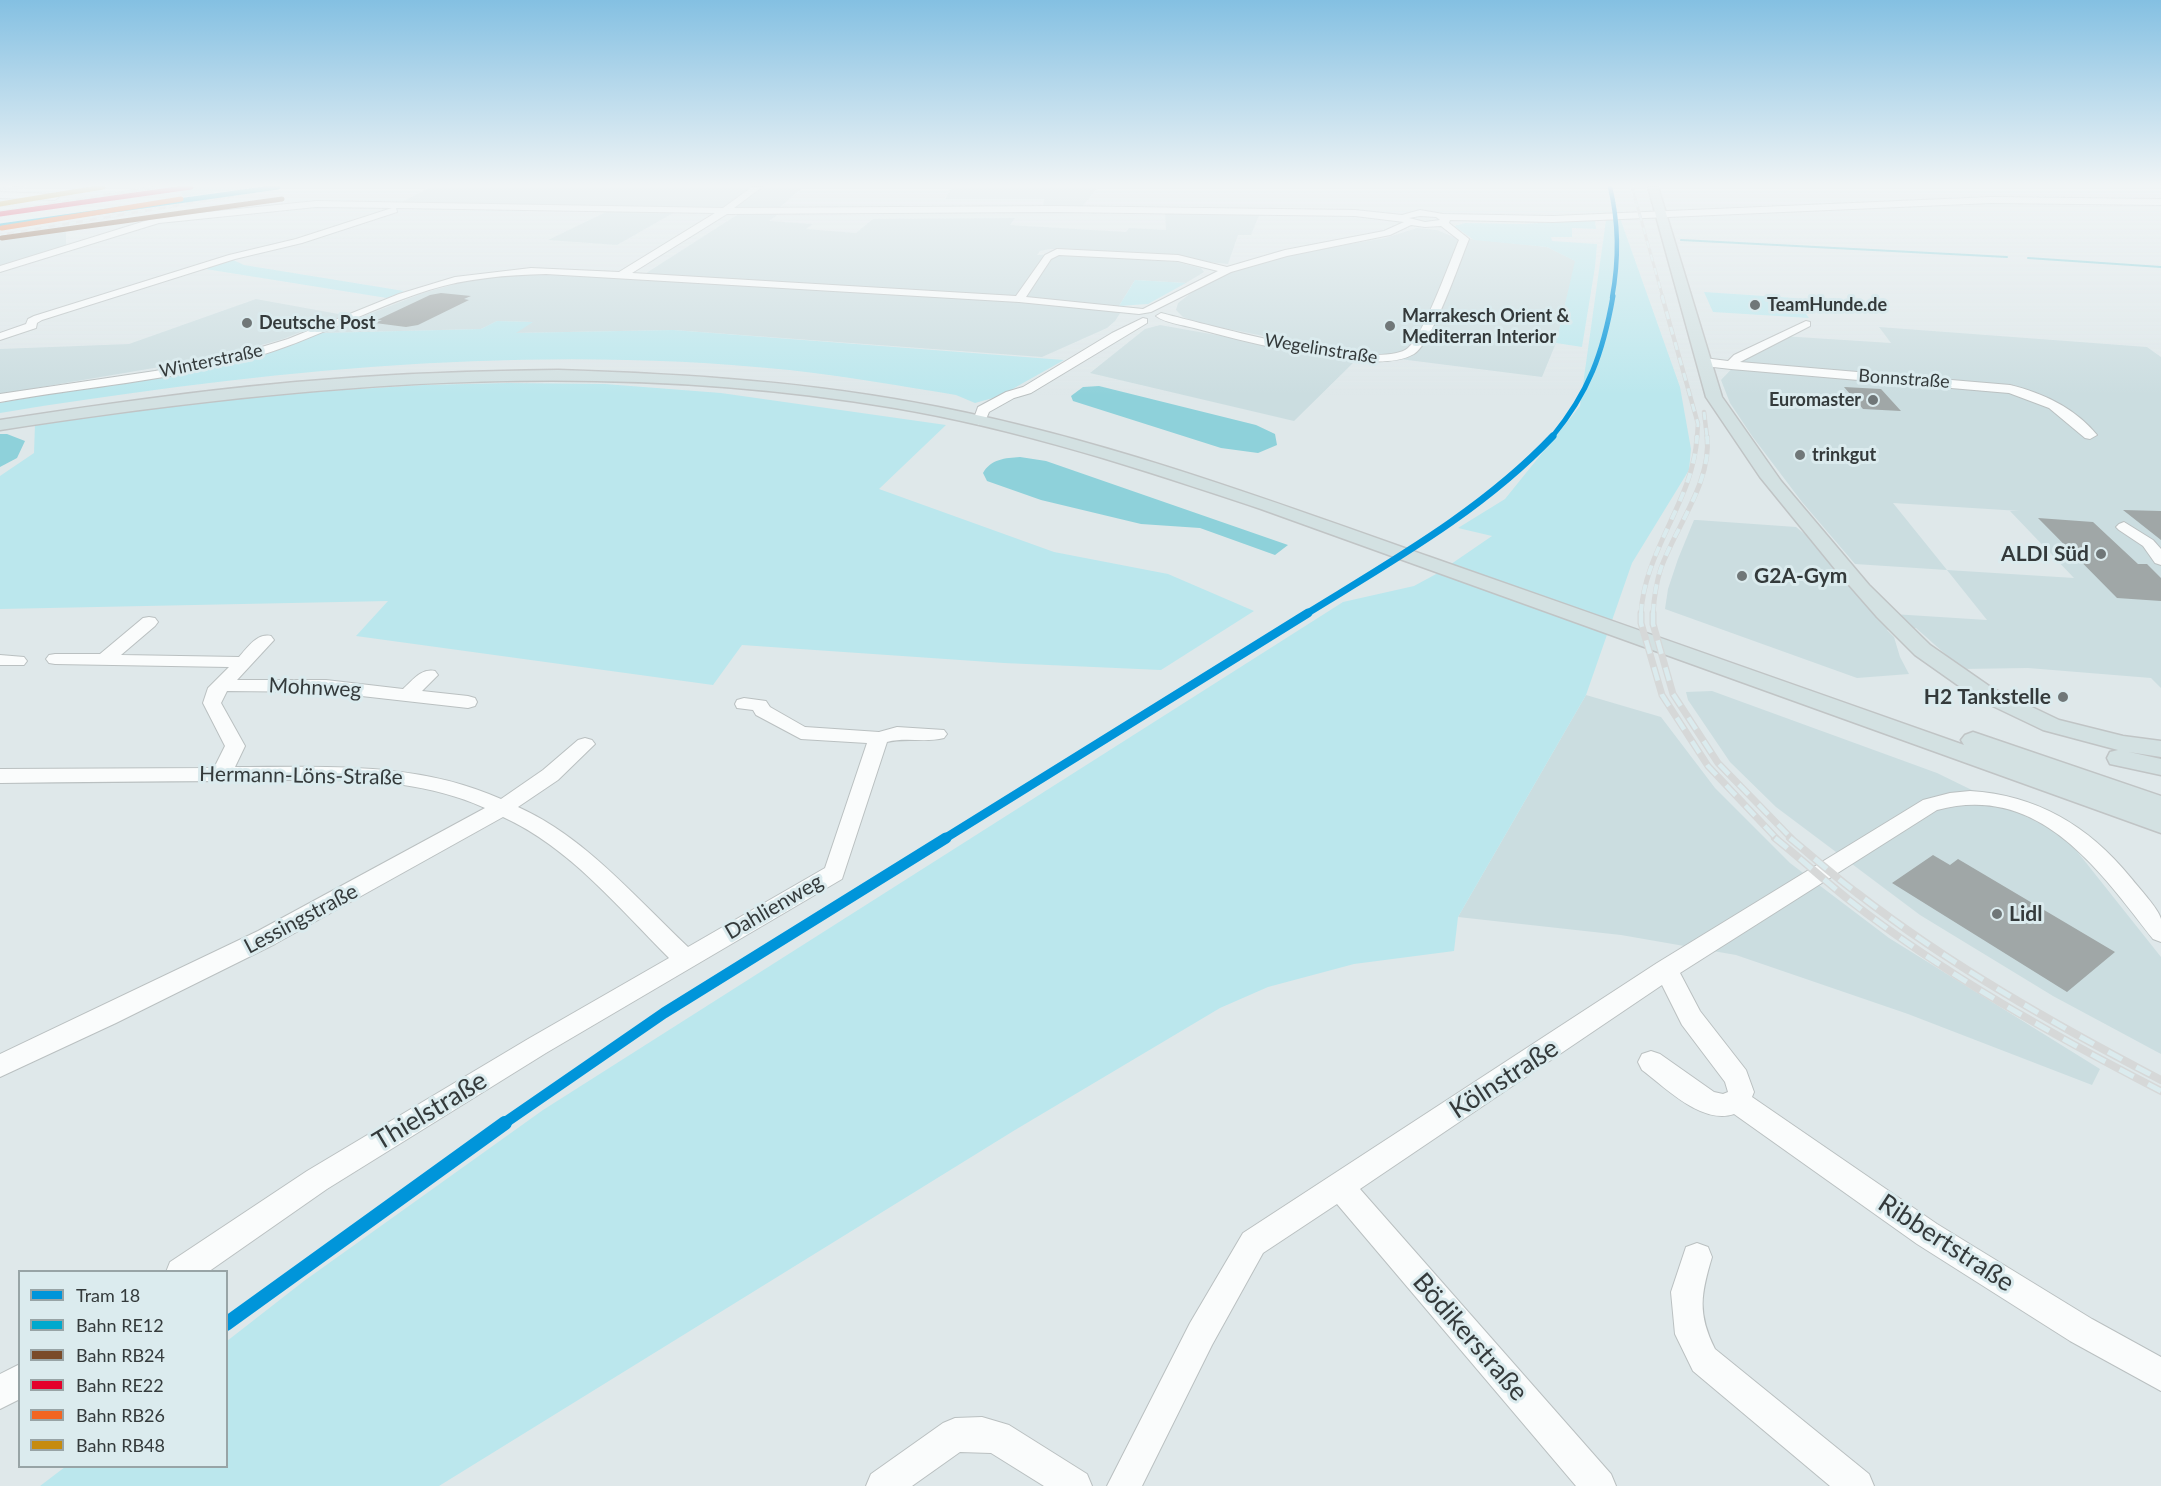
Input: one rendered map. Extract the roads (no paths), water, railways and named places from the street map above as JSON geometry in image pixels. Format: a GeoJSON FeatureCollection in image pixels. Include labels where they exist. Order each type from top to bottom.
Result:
{"type":"FeatureCollection","features":[{"type":"Feature","properties":{"kind":"main road"},"geometry":{"type":"LineString","coordinates":[[1673,256],[1714,396],[1758,462],[1857,584],[1910,638],[1950,672],[2024,714],[2078,734],[2112,742],[2161,749]]}},
{"type":"Feature","properties":{"kind":"main road"},"geometry":{"type":"LineString","coordinates":[[0,419],[94,404],[290,380],[443,370],[645,369],[757,376],[834,384],[981,415],[1268,505],[2161,824]]}},
{"type":"Feature","properties":{"kind":"main road"},"geometry":{"type":"LineString","coordinates":[[0,425],[140,403],[292,386],[438,376],[547,373],[622,375],[754,385],[981,415],[1001,414],[1106,442],[1201,472],[2161,805]]}},
{"type":"Feature","properties":{"kind":"main road"},"geometry":{"type":"LineString","coordinates":[[1910,638],[1922,663],[1940,683],[1985,710],[2041,736],[2097,753],[2161,767]]}},
{"type":"Feature","properties":{"kind":"street"},"geometry":{"type":"LineString","coordinates":[[0,269],[39,256]]}},
{"type":"Feature","properties":{"kind":"street"},"geometry":{"type":"LineString","coordinates":[[0,337],[32,326],[32,321],[38,318],[235,256]]}},
{"type":"Feature","properties":{"kind":"street"},"geometry":{"type":"LineString","coordinates":[[622,275],[652,256]]}},
{"type":"Feature","properties":{"kind":"street"},"geometry":{"type":"LineString","coordinates":[[1020,299],[1049,256]]}},
{"type":"Feature","properties":{"kind":"street"},"geometry":{"type":"LineString","coordinates":[[1145,256],[1178,258],[1227,270]]}},
{"type":"Feature","properties":{"kind":"street"},"geometry":{"type":"LineString","coordinates":[[981,415],[1010,395],[1027,390],[1196,284],[1227,270],[1269,256]]}},
{"type":"Feature","properties":{"kind":"street","name":"Wegelinstraße"},"geometry":{"type":"LineString","coordinates":[[1146,316],[1351,357],[1378,359],[1403,357],[1415,348],[1428,324],[1457,256]]}},
{"type":"Feature","properties":{"kind":"street","name":"Winterstraße"},"geometry":{"type":"LineString","coordinates":[[0,398],[236,358],[288,342],[417,291],[471,277],[532,271],[1020,299],[1094,305],[1146,316]]}},
{"type":"Feature","properties":{"kind":"street"},"geometry":{"type":"LineString","coordinates":[[1731,365],[1738,357],[1806,324]]}},
{"type":"Feature","properties":{"kind":"street","name":"Bonnstraße"},"geometry":{"type":"LineString","coordinates":[[1704,362],[2010,389],[2055,404],[2090,435]]}},
{"type":"Feature","properties":{"kind":"street"},"geometry":{"type":"LineString","coordinates":[[1001,414],[1024,397],[1027,390]]}},
{"type":"Feature","properties":{"kind":"street"},"geometry":{"type":"LineString","coordinates":[[2124,528],[2148,543],[2161,560]]}},
{"type":"Feature","properties":{"kind":"street"},"geometry":{"type":"LineString","coordinates":[[105,659],[149,622]]}},
{"type":"Feature","properties":{"kind":"street"},"geometry":{"type":"LineString","coordinates":[[221,773],[231,759],[235,746],[212,703],[215,692],[265,640]]}},
{"type":"Feature","properties":{"kind":"street"},"geometry":{"type":"LineString","coordinates":[[55,659],[243,662]]}},
{"type":"Feature","properties":{"kind":"street"},"geometry":{"type":"LineString","coordinates":[[408,695],[429,675]]}},
{"type":"Feature","properties":{"kind":"street","name":"Mohnweg"},"geometry":{"type":"LineString","coordinates":[[221,686],[326,686],[468,702]]}},
{"type":"Feature","properties":{"kind":"street"},"geometry":{"type":"LineString","coordinates":[[744,704],[759,705],[763,711],[801,733],[879,738],[897,733],[937,734]]}},
{"type":"Feature","properties":{"kind":"street","name":"Dahlienweg"},"geometry":{"type":"LineString","coordinates":[[685,959],[834,873],[879,738]]}},
{"type":"Feature","properties":{"kind":"street","name":"Lessingstraße"},"geometry":{"type":"LineString","coordinates":[[0,1066],[139,1003],[334,903],[501,806],[569,762],[585,744]]}},
{"type":"Feature","properties":{"kind":"street","name":"Hermann-Löns-Straße"},"geometry":{"type":"LineString","coordinates":[[0,776],[346,774],[413,779],[467,792],[533,822],[574,851],[685,959]]}},
{"type":"Feature","properties":{"kind":"street","name":"Kölnstraße"},"geometry":{"type":"LineString","coordinates":[[1124,1486],[1201,1334],[1253,1243],[1341,1187],[1666,970],[1930,805],[1962,797],[1997,800],[2044,816],[2084,841],[2161,933]]}},
{"type":"Feature","properties":{"kind":"street","name":"Thielstraße"},"geometry":{"type":"LineString","coordinates":[[184,1270],[317,1180],[685,959]]}},
{"type":"Feature","properties":{"kind":"street"},"geometry":{"type":"LineString","coordinates":[[1651,1062],[1707,1102],[1723,1106],[1737,1101],[1741,1092],[1737,1078],[1691,1018],[1666,970]]}},
{"type":"Feature","properties":{"kind":"street","name":"Ribbertstraße"},"geometry":{"type":"LineString","coordinates":[[1737,1101],[1927,1234],[2080,1330],[2161,1376]]}},
{"type":"Feature","properties":{"kind":"street","name":"Bödikerstraße"},"geometry":{"type":"LineString","coordinates":[[1341,1187],[1359,1211],[1599,1486]]}},
{"type":"Feature","properties":{"kind":"street"},"geometry":{"type":"LineString","coordinates":[[1697,1257],[1686,1292],[1691,1334],[1704,1360],[1857,1486]]}},
{"type":"Feature","properties":{"kind":"street"},"geometry":{"type":"LineString","coordinates":[[0,1393],[18,1381]]}},
{"type":"Feature","properties":{"kind":"street"},"geometry":{"type":"LineString","coordinates":[[883,1486],[955,1435],[982,1434],[997,1437],[1075,1486]]}},
{"type":"Feature","properties":{"kind":"waterway"},"geometry":{"type":"LineString","coordinates":[[1994,256],[2007,257]]}},
{"type":"Feature","properties":{"kind":"waterway"},"geometry":{"type":"LineString","coordinates":[[2028,258],[2161,267]]}},
{"type":"Feature","properties":{"kind":"railway"},"geometry":{"type":"LineString","coordinates":[[1651,256],[1663,298]]}},
{"type":"Feature","properties":{"kind":"railway"},"geometry":{"type":"LineString","coordinates":[[1662,296],[1698,424],[1697,437]]}},
{"type":"Feature","properties":{"kind":"railway"},"geometry":{"type":"LineString","coordinates":[[1704,412],[1707,437]]}},
{"type":"Feature","properties":{"kind":"railway"},"geometry":{"type":"LineString","coordinates":[[1641,614],[1644,591],[1651,568],[1687,482],[1694,459],[1697,436]]}},
{"type":"Feature","properties":{"kind":"railway"},"geometry":{"type":"LineString","coordinates":[[1653,614],[1661,568],[1699,487],[1707,453],[1707,437]]}},
{"type":"Feature","properties":{"kind":"railway"},"geometry":{"type":"LineString","coordinates":[[1641,614],[1641,623],[1662,695],[1708,766],[1777,839]]}},
{"type":"Feature","properties":{"kind":"railway"},"geometry":{"type":"LineString","coordinates":[[1653,614],[1653,624],[1673,694],[1718,763],[1792,839]]}},
{"type":"Feature","properties":{"kind":"railway"},"geometry":{"type":"LineString","coordinates":[[1775,838],[1849,900],[1961,979],[2040,1026],[2161,1091]]}},
{"type":"Feature","properties":{"kind":"railway"},"geometry":{"type":"LineString","coordinates":[[1790,838],[1893,920],[1967,970],[2043,1016],[2161,1080]]}},
{"type":"Feature","properties":{"kind":"tram line","name":"18"},"geometry":{"type":"LineString","coordinates":[[228,1323],[534,1102],[664,1013],[1388,563],[1475,506],[1529,461],[1574,409],[1599,360],[1609,320],[1617,256]]}},
{"type":"Feature","properties":{"kind":"place","name":"TeamHunde.de"},"geometry":{"type":"Point","coordinates":[1755,305]}},
{"type":"Feature","properties":{"kind":"place","name":"Deutsche Post"},"geometry":{"type":"Point","coordinates":[247,323]}},
{"type":"Feature","properties":{"kind":"place","name":"Marrakesch Orient & Mediterran Interior"},"geometry":{"type":"Point","coordinates":[1390,326]}},
{"type":"Feature","properties":{"kind":"place","name":"Euromaster"},"geometry":{"type":"Point","coordinates":[1873,400]}},
{"type":"Feature","properties":{"kind":"place","name":"trinkgut"},"geometry":{"type":"Point","coordinates":[1800,455]}},
{"type":"Feature","properties":{"kind":"place","name":"ALDI Süd"},"geometry":{"type":"Point","coordinates":[2101,554]}},
{"type":"Feature","properties":{"kind":"place","name":"G2A-Gym"},"geometry":{"type":"Point","coordinates":[1742,576]}},
{"type":"Feature","properties":{"kind":"place","name":"H2 Tankstelle"},"geometry":{"type":"Point","coordinates":[2063,697]}},
{"type":"Feature","properties":{"kind":"place","name":"Lidl"},"geometry":{"type":"Point","coordinates":[1997,914]}}]}
